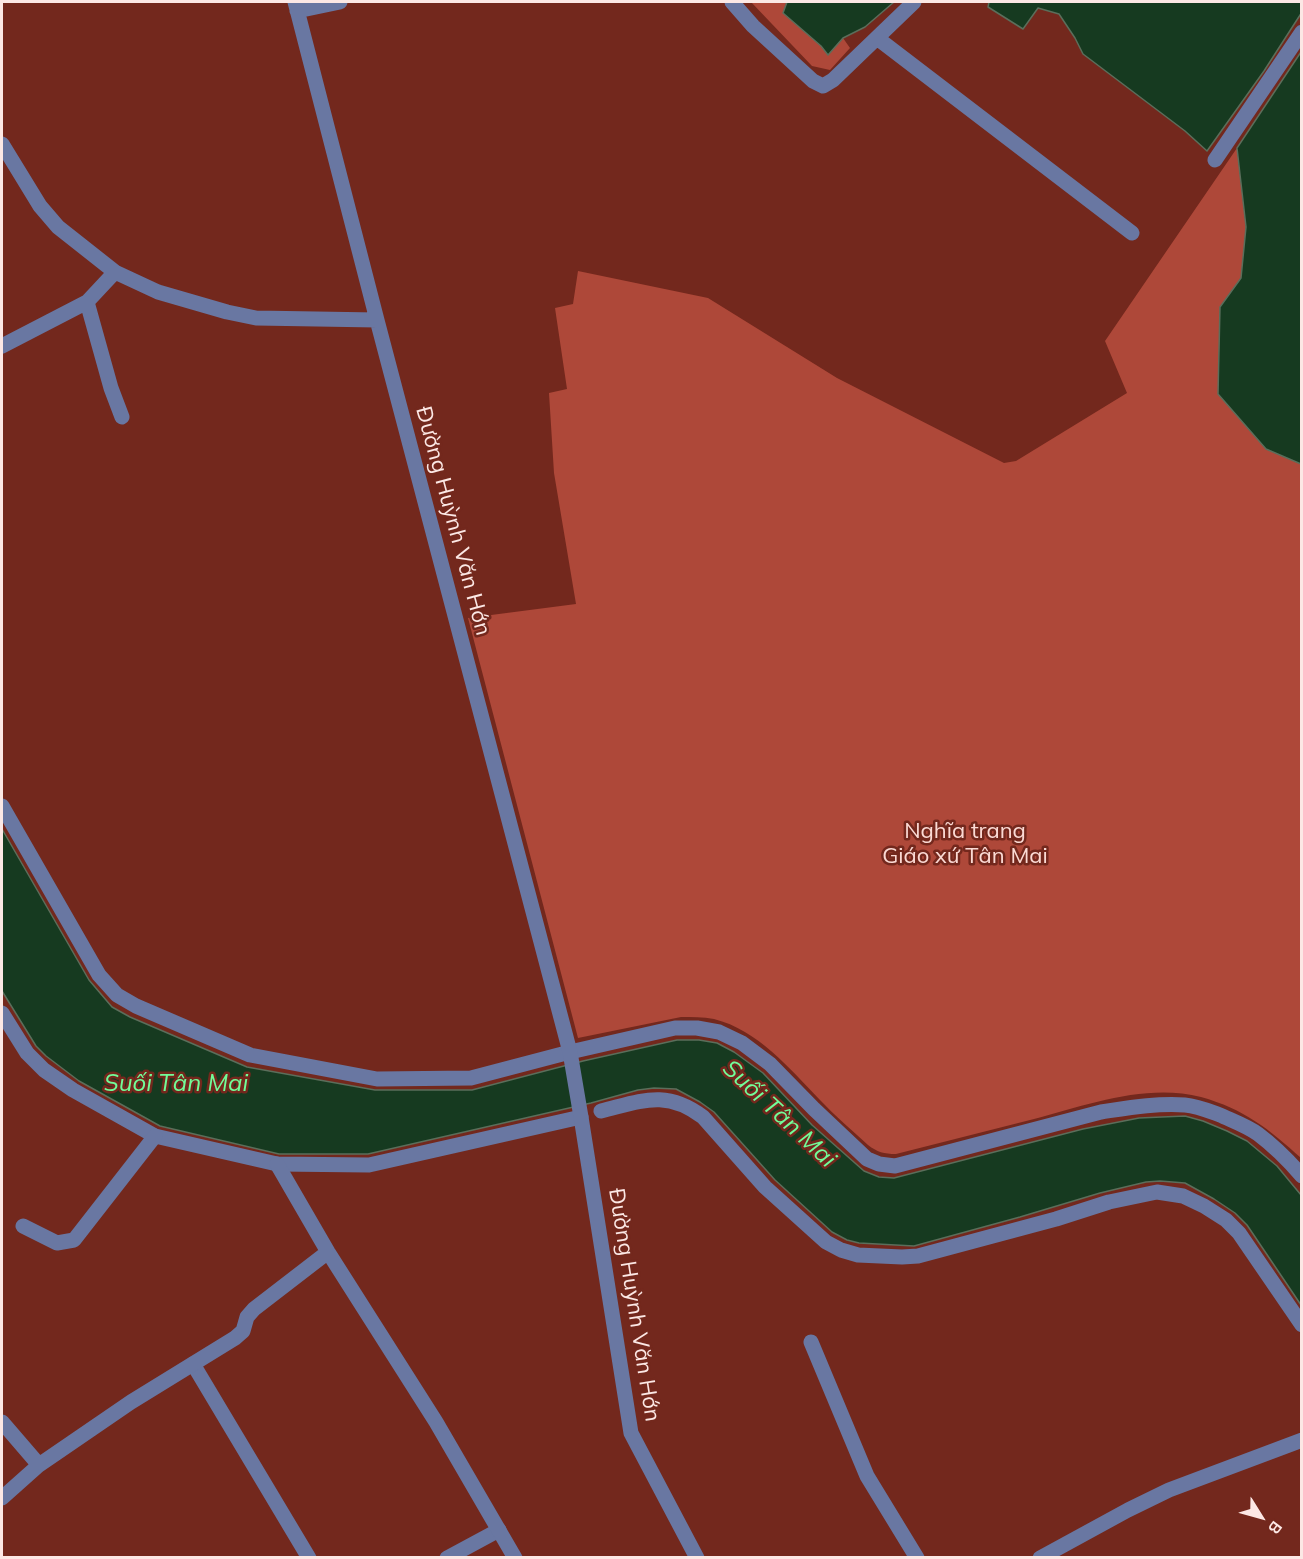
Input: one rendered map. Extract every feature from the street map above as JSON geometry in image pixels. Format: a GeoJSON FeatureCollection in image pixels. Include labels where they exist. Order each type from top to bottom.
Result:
{"type":"FeatureCollection","features":[{"type":"Feature","properties":{"kind":"street"},"geometry":{"type":"LineString","coordinates":[[296,6],[340,2]]}},
{"type":"Feature","properties":{"kind":"street"},"geometry":{"type":"LineString","coordinates":[[732,2],[756,29],[813,81],[823,86],[833,80],[914,2]]}},
{"type":"Feature","properties":{"kind":"street","name":"Đường Huỳnh Văn Hớn"},"geometry":{"type":"LineString","coordinates":[[296,6],[570,1052],[631,1433],[697,1557]]}},
{"type":"Feature","properties":{"kind":"street"},"geometry":{"type":"LineString","coordinates":[[1215,160],[1302,32]]}},
{"type":"Feature","properties":{"kind":"street"},"geometry":{"type":"LineString","coordinates":[[877,38],[1132,233]]}},
{"type":"Feature","properties":{"kind":"street"},"geometry":{"type":"LineString","coordinates":[[2,144],[40,206],[58,227],[115,272],[158,292],[256,318],[377,320]]}},
{"type":"Feature","properties":{"kind":"street"},"geometry":{"type":"LineString","coordinates":[[2,346],[87,302],[115,272]]}},
{"type":"Feature","properties":{"kind":"street"},"geometry":{"type":"LineString","coordinates":[[87,302],[111,388],[122,417]]}},
{"type":"Feature","properties":{"kind":"street"},"geometry":{"type":"LineString","coordinates":[[2,806],[99,975],[117,994],[136,1006],[250,1055],[377,1079],[471,1078],[675,1028],[697,1028],[719,1032],[742,1043],[770,1064],[867,1159],[879,1164],[895,1166],[1101,1112],[1164,1104],[1187,1105],[1240,1124],[1258,1134],[1287,1159],[1302,1176]]}},
{"type":"Feature","properties":{"kind":"street"},"geometry":{"type":"LineString","coordinates":[[2,1012],[27,1053],[44,1070],[73,1090],[156,1136],[277,1164],[369,1165],[581,1117]]}},
{"type":"Feature","properties":{"kind":"street"},"geometry":{"type":"LineString","coordinates":[[601,1111],[655,1099],[675,1101],[692,1109],[703,1117],[765,1186],[826,1242],[858,1255],[918,1256],[1056,1219],[1109,1202],[1157,1192],[1183,1196],[1226,1220],[1239,1233],[1302,1325]]}},
{"type":"Feature","properties":{"kind":"street"},"geometry":{"type":"LineString","coordinates":[[23,1226],[57,1243],[74,1240],[156,1136]]}},
{"type":"Feature","properties":{"kind":"street"},"geometry":{"type":"LineString","coordinates":[[277,1164],[328,1252],[436,1422],[515,1557]]}},
{"type":"Feature","properties":{"kind":"street"},"geometry":{"type":"LineString","coordinates":[[2,1498],[39,1465],[131,1402],[235,1338],[243,1331],[254,1309],[328,1252]]}},
{"type":"Feature","properties":{"kind":"street"},"geometry":{"type":"LineString","coordinates":[[811,1342],[867,1476],[917,1557]]}},
{"type":"Feature","properties":{"kind":"street"},"geometry":{"type":"LineString","coordinates":[[193,1364],[309,1557]]}},
{"type":"Feature","properties":{"kind":"street"},"geometry":{"type":"LineString","coordinates":[[2,1422],[39,1465]]}},
{"type":"Feature","properties":{"kind":"street"},"geometry":{"type":"LineString","coordinates":[[1040,1557],[1168,1490],[1302,1440]]}},
{"type":"Feature","properties":{"kind":"street"},"geometry":{"type":"LineString","coordinates":[[447,1557],[499,1530]]}},
{"type":"Feature","properties":{"kind":"green space"},"geometry":{"type":"Polygon","coordinates":[[[751,2],[787,2],[783,13],[828,54],[843,38],[850,48],[830,70],[812,66],[751,2]]]}},
{"type":"Feature","properties":{"kind":"green space","name":"Nghĩa trang Giáo xứ Tân Mai"},"geometry":{"type":"Polygon","coordinates":[[[1237,148],[1246,227],[1241,278],[1220,307],[1266,449],[1301,464],[1301,1158],[1267,1129],[1243,1114],[1201,1097],[1180,1093],[1138,1094],[1096,1102],[896,1154],[884,1153],[868,1145],[759,1041],[730,1024],[710,1018],[681,1017],[578,1038],[468,618],[576,604],[554,473],[549,393],[567,389],[555,308],[573,304],[578,271],[708,298],[837,378],[1004,463],[1016,461],[1127,393],[1105,341],[1237,148]]]}},
{"type":"Feature","properties":{"kind":"water"},"geometry":{"type":"Polygon","coordinates":[[[787,2],[894,2],[865,27],[843,38],[828,55],[821,46],[783,13],[787,2]]]}},
{"type":"Feature","properties":{"kind":"water"},"geometry":{"type":"Polygon","coordinates":[[[989,2],[1301,2],[1302,12],[1264,71],[1207,151],[1185,131],[1083,54],[1059,14],[1038,8],[1023,29],[988,7],[989,2]]]}},
{"type":"Feature","properties":{"kind":"water"},"geometry":{"type":"Polygon","coordinates":[[[1301,52],[1301,464],[1266,449],[1218,394],[1220,307],[1241,278],[1246,227],[1237,148],[1301,52]]]}},
{"type":"Feature","properties":{"kind":"water","name":"Suối Tân Mai"},"geometry":{"type":"Polygon","coordinates":[[[2,829],[89,980],[112,1007],[130,1017],[247,1067],[375,1090],[472,1090],[583,1061],[677,1040],[717,1043],[763,1073],[812,1125],[864,1171],[879,1177],[894,1178],[1083,1129],[1139,1118],[1185,1116],[1203,1121],[1247,1141],[1277,1166],[1301,1195],[1301,1305],[1247,1225],[1235,1213],[1185,1183],[1146,1182],[914,1246],[859,1243],[847,1240],[832,1232],[775,1180],[714,1112],[676,1089],[638,1090],[591,1103],[368,1154],[279,1154],[160,1126],[79,1081],[46,1056],[36,1046],[2,991],[2,829]]]}}]}
